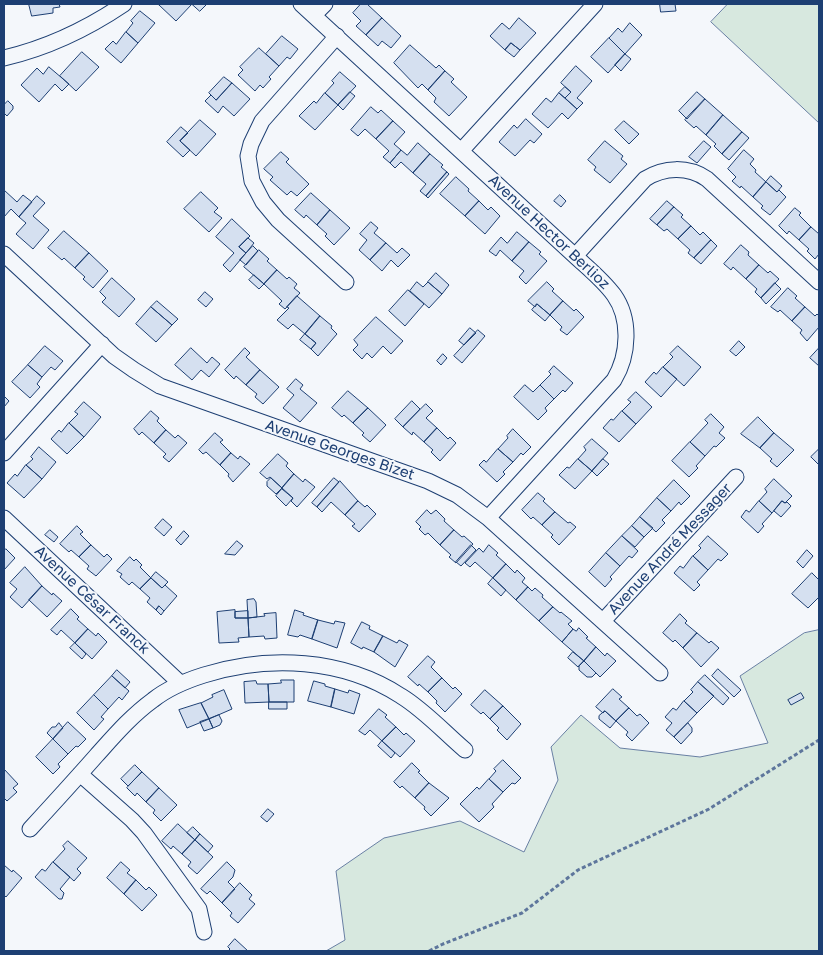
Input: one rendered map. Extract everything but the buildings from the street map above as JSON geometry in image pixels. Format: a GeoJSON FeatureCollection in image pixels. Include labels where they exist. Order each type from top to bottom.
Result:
{"type":"FeatureCollection","features":[{"type":"Feature","properties":{"kind":"street"},"geometry":{"type":"LineString","coordinates":[[4,58],[70,35],[124,4]]}},
{"type":"Feature","properties":{"kind":"street","name":"Avenue Hector Berlioz"},"geometry":{"type":"LineString","coordinates":[[301,4],[575,256],[609,289],[623,313],[626,341],[623,360],[617,374],[605,391],[488,518]]}},
{"type":"Feature","properties":{"kind":"street"},"geometry":{"type":"LineString","coordinates":[[314,15],[325,4]]}},
{"type":"Feature","properties":{"kind":"street"},"geometry":{"type":"LineString","coordinates":[[461,150],[595,4]]}},
{"type":"Feature","properties":{"kind":"street"},"geometry":{"type":"LineString","coordinates":[[337,36],[262,121],[251,144],[248,156],[252,181],[263,202],[278,220],[346,282]]}},
{"type":"Feature","properties":{"kind":"street"},"geometry":{"type":"LineString","coordinates":[[575,256],[638,185],[653,175],[666,171],[684,170],[706,180],[819,282]]}},
{"type":"Feature","properties":{"kind":"street","name":"Avenue Georges Bizet"},"geometry":{"type":"LineString","coordinates":[[4,254],[102,344],[134,370],[160,386],[428,481],[457,495],[488,518],[660,673]]}},
{"type":"Feature","properties":{"kind":"street"},"geometry":{"type":"LineString","coordinates":[[4,453],[102,344]]}},
{"type":"Feature","properties":{"kind":"street","name":"Avenue André Messager"},"geometry":{"type":"LineString","coordinates":[[603,621],[736,477]]}},
{"type":"Feature","properties":{"kind":"street","name":"Avenue César Franck"},"geometry":{"type":"LineString","coordinates":[[4,518],[180,683]]}},
{"type":"Feature","properties":{"kind":"street"},"geometry":{"type":"LineString","coordinates":[[30,829],[132,717],[154,698],[180,683],[212,672],[246,665],[296,663],[327,667],[358,675],[402,696],[465,750]]}},
{"type":"Feature","properties":{"kind":"street"},"geometry":{"type":"LineString","coordinates":[[80,774],[132,820],[144,834],[196,904],[204,932]]}},
{"type":"Feature","properties":{"kind":"path"},"geometry":{"type":"LineString","coordinates":[[429,951],[522,913],[578,870],[709,809],[819,740]]}},
{"type":"Feature","properties":{"kind":"shaded area"},"geometry":{"type":"Polygon","coordinates":[[[728,4],[819,4],[819,123],[711,22],[728,4]]]}},
{"type":"Feature","properties":{"kind":"shaded area"},"geometry":{"type":"Polygon","coordinates":[[[819,630],[819,951],[326,951],[345,940],[336,871],[384,838],[460,821],[524,852],[558,780],[551,747],[581,715],[620,748],[700,757],[768,743],[740,676],[804,633],[819,630]]]}}]}
